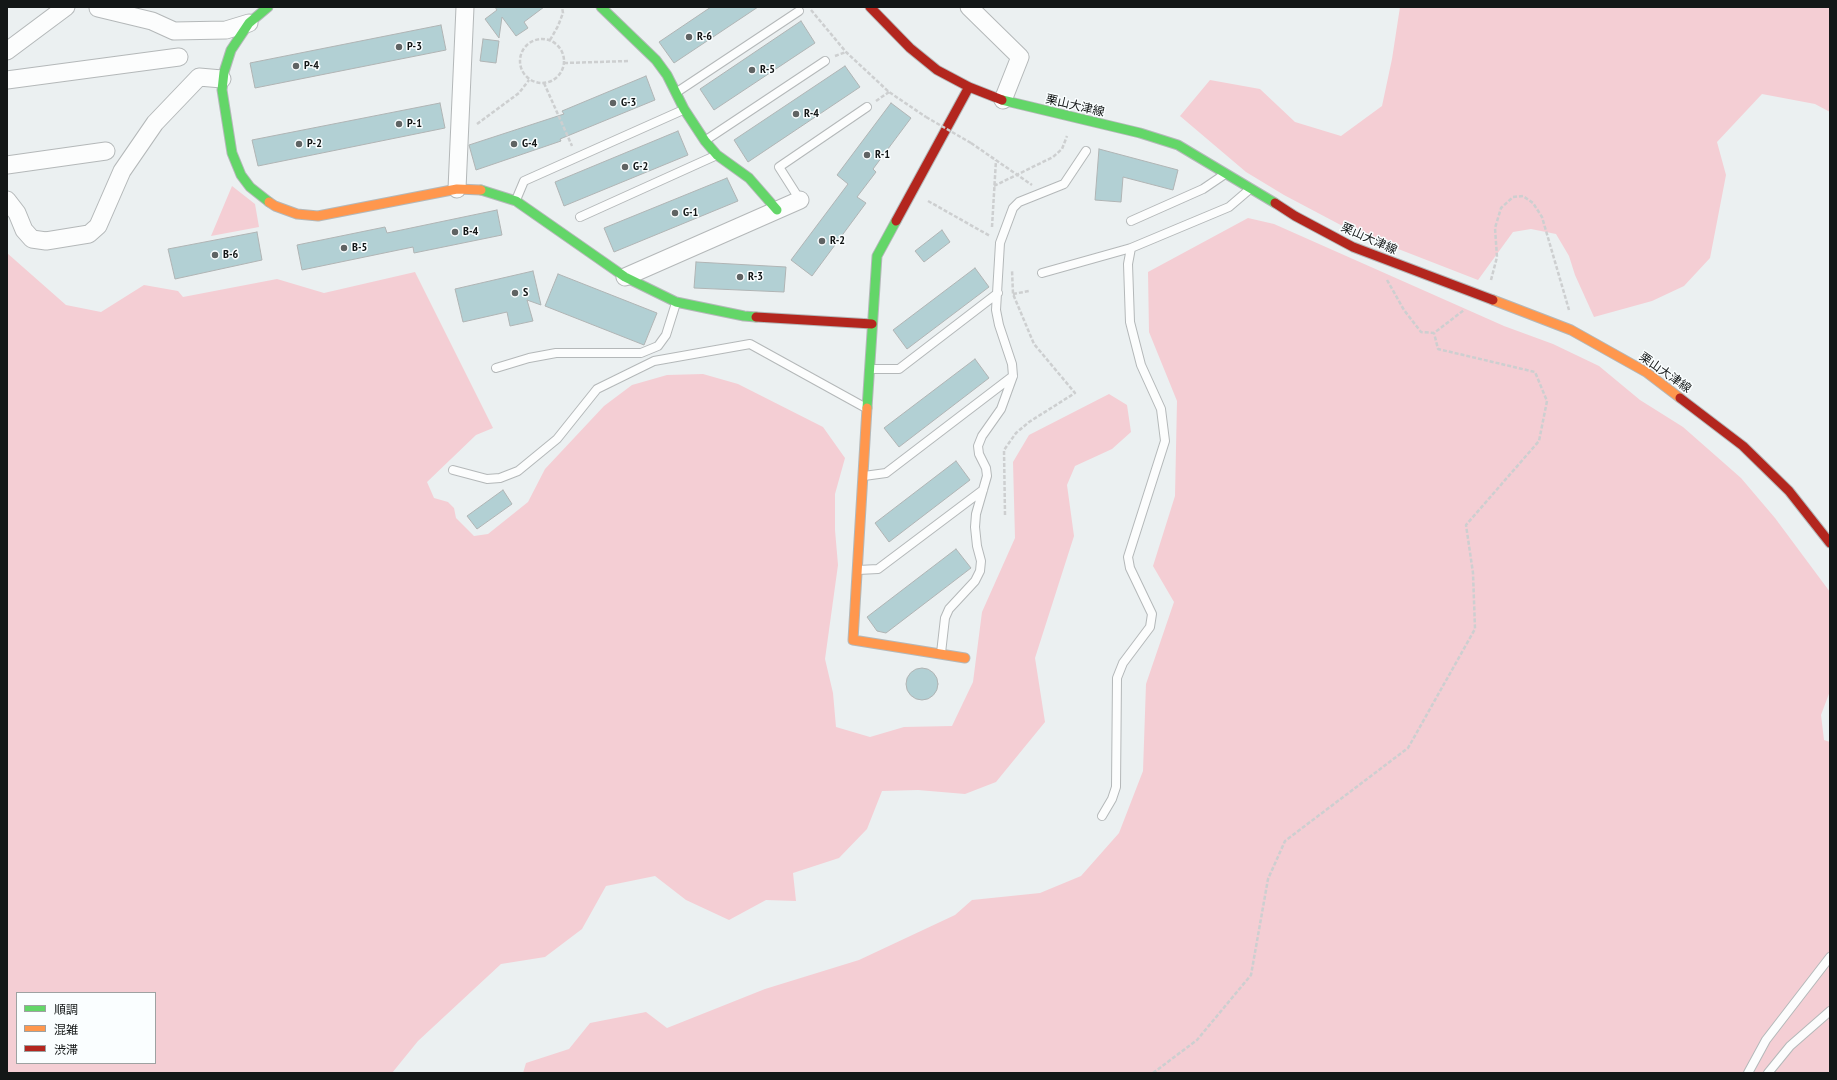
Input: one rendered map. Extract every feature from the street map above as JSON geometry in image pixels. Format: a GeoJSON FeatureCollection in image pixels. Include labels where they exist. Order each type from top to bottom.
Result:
{"type":"FeatureCollection","features":[{"type":"Feature","properties":{"kind":"street"},"geometry":{"type":"LineString","coordinates":[[7,51],[66,7]]}},
{"type":"Feature","properties":{"kind":"street"},"geometry":{"type":"LineString","coordinates":[[98,7],[152,14],[174,31],[226,30],[249,23]]}},
{"type":"Feature","properties":{"kind":"street"},"geometry":{"type":"LineString","coordinates":[[268,7],[249,23],[231,50],[222,80],[223,102],[232,153],[242,175],[250,187],[275,206],[297,214],[318,216],[457,189],[486,190],[516,201],[625,277],[676,302],[744,316],[872,324]]}},
{"type":"Feature","properties":{"kind":"street"},"geometry":{"type":"LineString","coordinates":[[457,189],[465,7]]}},
{"type":"Feature","properties":{"kind":"street"},"geometry":{"type":"LineString","coordinates":[[601,7],[656,60],[684,109],[705,141],[717,155],[749,178],[777,210]]}},
{"type":"Feature","properties":{"kind":"street","name":"栗山大津線"},"geometry":{"type":"LineString","coordinates":[[870,7],[910,48],[937,70],[969,87],[1003,100],[1140,133],[1178,145],[1227,172],[1295,216],[1353,247],[1571,330],[1646,372],[1743,446],[1789,491],[1830,543]]}},
{"type":"Feature","properties":{"kind":"street"},"geometry":{"type":"LineString","coordinates":[[969,7],[1020,57],[1003,100]]}},
{"type":"Feature","properties":{"kind":"street"},"geometry":{"type":"LineString","coordinates":[[7,80],[179,57]]}},
{"type":"Feature","properties":{"kind":"street"},"geometry":{"type":"LineString","coordinates":[[7,200],[17,213],[24,230],[32,239],[46,241],[89,234],[98,226],[122,170],[155,123],[199,76],[222,80]]}},
{"type":"Feature","properties":{"kind":"street"},"geometry":{"type":"LineString","coordinates":[[966,658],[853,640],[877,256],[969,87]]}},
{"type":"Feature","properties":{"kind":"street"},"geometry":{"type":"LineString","coordinates":[[7,165],[106,151]]}},
{"type":"Feature","properties":{"kind":"street"},"geometry":{"type":"LineString","coordinates":[[625,277],[800,200]]}},
{"type":"Feature","properties":{"kind":"lane"},"geometry":{"type":"LineString","coordinates":[[676,93],[799,12]]}},
{"type":"Feature","properties":{"kind":"lane"},"geometry":{"type":"LineString","coordinates":[[705,141],[825,61]]}},
{"type":"Feature","properties":{"kind":"lane"},"geometry":{"type":"LineString","coordinates":[[800,200],[778,167],[867,107]]}},
{"type":"Feature","properties":{"kind":"lane"},"geometry":{"type":"LineString","coordinates":[[516,201],[524,181],[684,109]]}},
{"type":"Feature","properties":{"kind":"lane"},"geometry":{"type":"LineString","coordinates":[[941,654],[945,618],[949,609],[975,581],[980,572],[981,561],[977,546],[975,527],[976,514],[987,476],[986,468],[979,454],[978,446],[982,436],[1001,409],[1013,376],[1012,364],[999,325],[996,310],[1000,243],[1013,208],[1019,202],[1064,184],[1086,151]]}},
{"type":"Feature","properties":{"kind":"lane"},"geometry":{"type":"LineString","coordinates":[[580,218],[717,155]]}},
{"type":"Feature","properties":{"kind":"lane"},"geometry":{"type":"LineString","coordinates":[[1131,221],[1203,189],[1227,172]]}},
{"type":"Feature","properties":{"kind":"lane"},"geometry":{"type":"LineString","coordinates":[[1042,273],[1131,248],[1229,207],[1251,188]]}},
{"type":"Feature","properties":{"kind":"lane"},"geometry":{"type":"LineString","coordinates":[[1102,816],[1112,799],[1116,788],[1117,678],[1123,663],[1150,626],[1152,614],[1130,568],[1128,558],[1164,441],[1161,408],[1141,365],[1130,322],[1128,264],[1131,248]]}},
{"type":"Feature","properties":{"kind":"lane"},"geometry":{"type":"LineString","coordinates":[[869,369],[899,369],[998,293]]}},
{"type":"Feature","properties":{"kind":"lane"},"geometry":{"type":"LineString","coordinates":[[496,368],[529,358],[556,353],[641,353],[658,346],[666,335],[676,302]]}},
{"type":"Feature","properties":{"kind":"lane"},"geometry":{"type":"LineString","coordinates":[[453,470],[487,479],[500,478],[518,471],[557,438],[597,389],[654,361],[750,344],[867,408]]}},
{"type":"Feature","properties":{"kind":"lane"},"geometry":{"type":"LineString","coordinates":[[863,476],[886,474],[1013,376]]}},
{"type":"Feature","properties":{"kind":"lane"},"geometry":{"type":"LineString","coordinates":[[857,570],[878,570],[983,490]]}},
{"type":"Feature","properties":{"kind":"lane"},"geometry":{"type":"LineString","coordinates":[[1748,1073],[1766,1040],[1830,957]]}},
{"type":"Feature","properties":{"kind":"lane"},"geometry":{"type":"LineString","coordinates":[[1768,1073],[1790,1046],[1830,1011]]}},
{"type":"Feature","properties":{"kind":"path"},"geometry":{"type":"LineString","coordinates":[[550,40],[558,26],[562,13],[562,7]]}},
{"type":"Feature","properties":{"kind":"path"},"geometry":{"type":"LineString","coordinates":[[808,7],[846,52],[889,92],[926,117],[972,143],[1043,192]]}},
{"type":"Feature","properties":{"kind":"path"},"geometry":{"type":"LineString","coordinates":[[535,39],[550,40],[556,43],[561,49],[564,56],[564,63],[558,77],[544,83],[530,80],[520,68],[520,54],[523,48],[535,39]]}},
{"type":"Feature","properties":{"kind":"path"},"geometry":{"type":"LineString","coordinates":[[564,63],[656,60]]}},
{"type":"Feature","properties":{"kind":"path"},"geometry":{"type":"LineString","coordinates":[[459,138],[519,93],[530,80]]}},
{"type":"Feature","properties":{"kind":"path"},"geometry":{"type":"LineString","coordinates":[[544,83],[577,157]]}},
{"type":"Feature","properties":{"kind":"path"},"geometry":{"type":"LineString","coordinates":[[994,186],[1053,157],[1062,149],[1067,136]]}},
{"type":"Feature","properties":{"kind":"path"},"geometry":{"type":"LineString","coordinates":[[991,243],[996,160]]}},
{"type":"Feature","properties":{"kind":"path"},"geometry":{"type":"LineString","coordinates":[[1382,258],[1388,284],[1404,310],[1421,332],[1434,333],[1479,296],[1489,285],[1497,257],[1495,228],[1501,208],[1513,196],[1523,196],[1533,203],[1542,217],[1572,318],[1571,330]]}},
{"type":"Feature","properties":{"kind":"path"},"geometry":{"type":"LineString","coordinates":[[1013,294],[1029,291]]}},
{"type":"Feature","properties":{"kind":"path"},"geometry":{"type":"LineString","coordinates":[[1153,1073],[1197,1040],[1251,975],[1268,879],[1285,841],[1408,748],[1476,629],[1473,573],[1466,525],[1539,441],[1547,401],[1535,372],[1438,349],[1434,333]]}},
{"type":"Feature","properties":{"kind":"shaded area"},"geometry":{"type":"Polygon","coordinates":[[[1400,7],[1830,7],[1830,112],[1815,104],[1762,94],[1717,142],[1726,175],[1710,258],[1684,286],[1652,301],[1594,317],[1575,275],[1569,256],[1556,234],[1531,229],[1513,232],[1478,280],[1352,231],[1284,195],[1246,172],[1180,116],[1210,80],[1260,89],[1295,122],[1341,136],[1382,106],[1392,59],[1400,7]]]}},
{"type":"Feature","properties":{"kind":"shaded area"},"geometry":{"type":"Polygon","coordinates":[[[232,186],[255,204],[259,227],[211,236],[232,186]]]}},
{"type":"Feature","properties":{"kind":"shaded area"},"geometry":{"type":"Polygon","coordinates":[[[1248,218],[1274,224],[1504,326],[1553,344],[1599,366],[1640,400],[1683,427],[1741,478],[1775,518],[1830,592],[1830,691],[1821,715],[1824,740],[1830,742],[1830,1073],[523,1073],[526,1063],[569,1049],[590,1023],[646,1012],[667,1028],[765,989],[859,960],[955,915],[972,900],[1040,893],[1081,876],[1119,833],[1143,771],[1146,684],[1174,602],[1153,566],[1175,496],[1177,401],[1149,332],[1148,272],[1248,218]]]}},
{"type":"Feature","properties":{"kind":"shaded area"},"geometry":{"type":"Polygon","coordinates":[[[7,253],[66,305],[101,312],[144,285],[178,291],[183,297],[277,279],[324,293],[415,272],[493,428],[476,435],[427,482],[434,498],[448,502],[454,508],[456,518],[474,536],[488,534],[528,502],[545,469],[604,406],[632,385],[667,375],[703,374],[738,384],[823,427],[845,458],[835,494],[835,530],[838,565],[825,659],[833,693],[836,727],[870,737],[904,727],[952,726],[973,682],[982,612],[1015,538],[1013,462],[1029,435],[1109,394],[1127,405],[1131,432],[1112,449],[1075,466],[1067,485],[1074,536],[1035,658],[1045,722],[996,782],[965,794],[918,790],[882,791],[867,829],[839,858],[793,873],[796,901],[766,900],[729,920],[686,900],[655,876],[606,886],[582,929],[545,957],[501,964],[418,1041],[392,1073],[7,1073],[7,253]]]}},
{"type":"Feature","properties":{"kind":"building"},"geometry":{"type":"Polygon","coordinates":[[[495,7],[544,7],[524,22],[528,28],[516,36],[502,17],[499,38],[485,19],[497,10],[495,7]]]}},
{"type":"Feature","properties":{"kind":"building","name":"R-6"},"geometry":{"type":"Polygon","coordinates":[[[711,7],[758,7],[674,63],[659,42],[711,7]]]}},
{"type":"Feature","properties":{"kind":"building","name":"R-5"},"geometry":{"type":"Polygon","coordinates":[[[801,21],[815,43],[714,110],[700,89],[801,21]]]}},
{"type":"Feature","properties":{"kind":"building"},"geometry":{"type":"Polygon","coordinates":[[[441,25],[446,50],[255,88],[250,63],[441,25]]]}},
{"type":"Feature","properties":{"kind":"building"},"geometry":{"type":"Polygon","coordinates":[[[483,39],[499,41],[496,63],[480,61],[483,39]]]}},
{"type":"Feature","properties":{"kind":"building","name":"R-4"},"geometry":{"type":"Polygon","coordinates":[[[845,66],[860,87],[748,162],[734,140],[845,66]]]}},
{"type":"Feature","properties":{"kind":"building"},"geometry":{"type":"Polygon","coordinates":[[[646,76],[655,100],[560,139],[561,141],[476,170],[469,145],[564,114],[562,111],[646,76]]]}},
{"type":"Feature","properties":{"kind":"building"},"geometry":{"type":"Polygon","coordinates":[[[440,103],[445,128],[258,166],[252,140],[440,103]]]}},
{"type":"Feature","properties":{"kind":"building"},"geometry":{"type":"Polygon","coordinates":[[[891,103],[911,118],[873,169],[876,172],[857,197],[866,203],[812,276],[791,260],[848,184],[837,175],[891,103]]]}},
{"type":"Feature","properties":{"kind":"building","name":"G-2"},"geometry":{"type":"Polygon","coordinates":[[[678,131],[688,155],[564,206],[555,182],[678,131]]]}},
{"type":"Feature","properties":{"kind":"building"},"geometry":{"type":"Polygon","coordinates":[[[1099,149],[1178,170],[1173,190],[1123,177],[1121,202],[1095,200],[1099,149]]]}},
{"type":"Feature","properties":{"kind":"building","name":"G-1"},"geometry":{"type":"Polygon","coordinates":[[[727,178],[738,201],[614,252],[604,228],[727,178]]]}},
{"type":"Feature","properties":{"kind":"building"},"geometry":{"type":"Polygon","coordinates":[[[497,210],[502,235],[414,253],[413,247],[302,270],[297,245],[385,227],[387,233],[497,210]]]}},
{"type":"Feature","properties":{"kind":"building"},"geometry":{"type":"Polygon","coordinates":[[[942,230],[950,242],[924,262],[915,251],[942,230]]]}},
{"type":"Feature","properties":{"kind":"building","name":"B-6"},"geometry":{"type":"Polygon","coordinates":[[[257,232],[262,260],[175,279],[168,249],[257,232]]]}},
{"type":"Feature","properties":{"kind":"building","name":"R-3"},"geometry":{"type":"Polygon","coordinates":[[[696,262],[786,267],[784,292],[694,288],[696,262]]]}},
{"type":"Feature","properties":{"kind":"building"},"geometry":{"type":"Polygon","coordinates":[[[975,268],[989,287],[907,349],[893,330],[975,268]]]}},
{"type":"Feature","properties":{"kind":"building"},"geometry":{"type":"Polygon","coordinates":[[[533,271],[541,305],[527,300],[533,321],[510,326],[507,312],[463,322],[455,289],[533,271]]]}},
{"type":"Feature","properties":{"kind":"building"},"geometry":{"type":"Polygon","coordinates":[[[558,274],[657,313],[644,345],[545,306],[558,274]]]}},
{"type":"Feature","properties":{"kind":"building"},"geometry":{"type":"Polygon","coordinates":[[[975,359],[989,378],[899,447],[884,428],[975,359]]]}},
{"type":"Feature","properties":{"kind":"building"},"geometry":{"type":"Polygon","coordinates":[[[956,461],[970,480],[889,542],[875,523],[956,461]]]}},
{"type":"Feature","properties":{"kind":"building"},"geometry":{"type":"Polygon","coordinates":[[[503,490],[512,504],[477,529],[467,516],[503,490]]]}},
{"type":"Feature","properties":{"kind":"building"},"geometry":{"type":"Polygon","coordinates":[[[956,549],[971,568],[886,633],[877,631],[867,617],[956,549]]]}},
{"type":"Feature","properties":{"kind":"building"},"geometry":{"type":"Polygon","coordinates":[[[919,668],[925,668],[935,675],[938,684],[937,690],[931,697],[925,700],[919,700],[909,693],[906,687],[906,681],[913,671],[919,668]]]}},
{"type":"Feature","properties":{"kind":"traffic: fast"},"geometry":{"type":"LineString","coordinates":[[268,7],[249,23],[231,50],[224,72],[222,90],[232,153],[241,175],[250,187],[269,202]]}},
{"type":"Feature","properties":{"kind":"traffic: fast"},"geometry":{"type":"LineString","coordinates":[[601,7],[656,60],[667,75],[684,109],[705,141],[717,155],[749,178],[777,210]]}},
{"type":"Feature","properties":{"kind":"traffic: fast"},"geometry":{"type":"LineString","coordinates":[[1002,100],[1140,133],[1178,145],[1275,203]]}},
{"type":"Feature","properties":{"kind":"traffic: fast"},"geometry":{"type":"LineString","coordinates":[[481,190],[516,201],[625,277],[676,302],[744,316],[756,317]]}},
{"type":"Feature","properties":{"kind":"traffic: fast"},"geometry":{"type":"LineString","coordinates":[[867,408],[877,256],[896,221]]}},
{"type":"Feature","properties":{"kind":"traffic: slow"},"geometry":{"type":"LineString","coordinates":[[269,202],[275,206],[297,214],[318,216],[457,189],[481,190]]}},
{"type":"Feature","properties":{"kind":"traffic: slow"},"geometry":{"type":"LineString","coordinates":[[1493,300],[1571,330],[1646,372],[1680,398]]}},
{"type":"Feature","properties":{"kind":"traffic: slow"},"geometry":{"type":"LineString","coordinates":[[867,408],[853,640],[965,658]]}},
{"type":"Feature","properties":{"kind":"traffic: jam"},"geometry":{"type":"LineString","coordinates":[[870,7],[910,48],[937,70],[969,87],[1002,100]]}},
{"type":"Feature","properties":{"kind":"traffic: jam"},"geometry":{"type":"LineString","coordinates":[[896,221],[969,87]]}},
{"type":"Feature","properties":{"kind":"traffic: jam"},"geometry":{"type":"LineString","coordinates":[[1275,203],[1295,216],[1353,247],[1493,300]]}},
{"type":"Feature","properties":{"kind":"traffic: jam"},"geometry":{"type":"LineString","coordinates":[[756,317],[872,324]]}},
{"type":"Feature","properties":{"kind":"traffic: jam"},"geometry":{"type":"LineString","coordinates":[[1680,398],[1743,446],[1789,491],[1830,543]]}},
{"type":"Feature","properties":{"kind":"place","name":"R-6"},"geometry":{"type":"Point","coordinates":[689,37]}},
{"type":"Feature","properties":{"kind":"place","name":"P-3"},"geometry":{"type":"Point","coordinates":[399,47]}},
{"type":"Feature","properties":{"kind":"place","name":"P-4"},"geometry":{"type":"Point","coordinates":[296,66]}},
{"type":"Feature","properties":{"kind":"place","name":"R-5"},"geometry":{"type":"Point","coordinates":[752,70]}},
{"type":"Feature","properties":{"kind":"place","name":"G-3"},"geometry":{"type":"Point","coordinates":[613,103]}},
{"type":"Feature","properties":{"kind":"place","name":"R-4"},"geometry":{"type":"Point","coordinates":[796,114]}},
{"type":"Feature","properties":{"kind":"place","name":"P-1"},"geometry":{"type":"Point","coordinates":[399,124]}},
{"type":"Feature","properties":{"kind":"place","name":"P-2"},"geometry":{"type":"Point","coordinates":[299,144]}},
{"type":"Feature","properties":{"kind":"place","name":"G-4"},"geometry":{"type":"Point","coordinates":[514,144]}},
{"type":"Feature","properties":{"kind":"place","name":"R-1"},"geometry":{"type":"Point","coordinates":[867,155]}},
{"type":"Feature","properties":{"kind":"place","name":"G-2"},"geometry":{"type":"Point","coordinates":[625,167]}},
{"type":"Feature","properties":{"kind":"place","name":"G-1"},"geometry":{"type":"Point","coordinates":[675,213]}},
{"type":"Feature","properties":{"kind":"place","name":"B-4"},"geometry":{"type":"Point","coordinates":[455,232]}},
{"type":"Feature","properties":{"kind":"place","name":"R-2"},"geometry":{"type":"Point","coordinates":[822,241]}},
{"type":"Feature","properties":{"kind":"place","name":"B-5"},"geometry":{"type":"Point","coordinates":[344,248]}},
{"type":"Feature","properties":{"kind":"place","name":"B-6"},"geometry":{"type":"Point","coordinates":[215,255]}},
{"type":"Feature","properties":{"kind":"place","name":"R-3"},"geometry":{"type":"Point","coordinates":[740,277]}},
{"type":"Feature","properties":{"kind":"place","name":"S"},"geometry":{"type":"Point","coordinates":[515,293]}}]}
